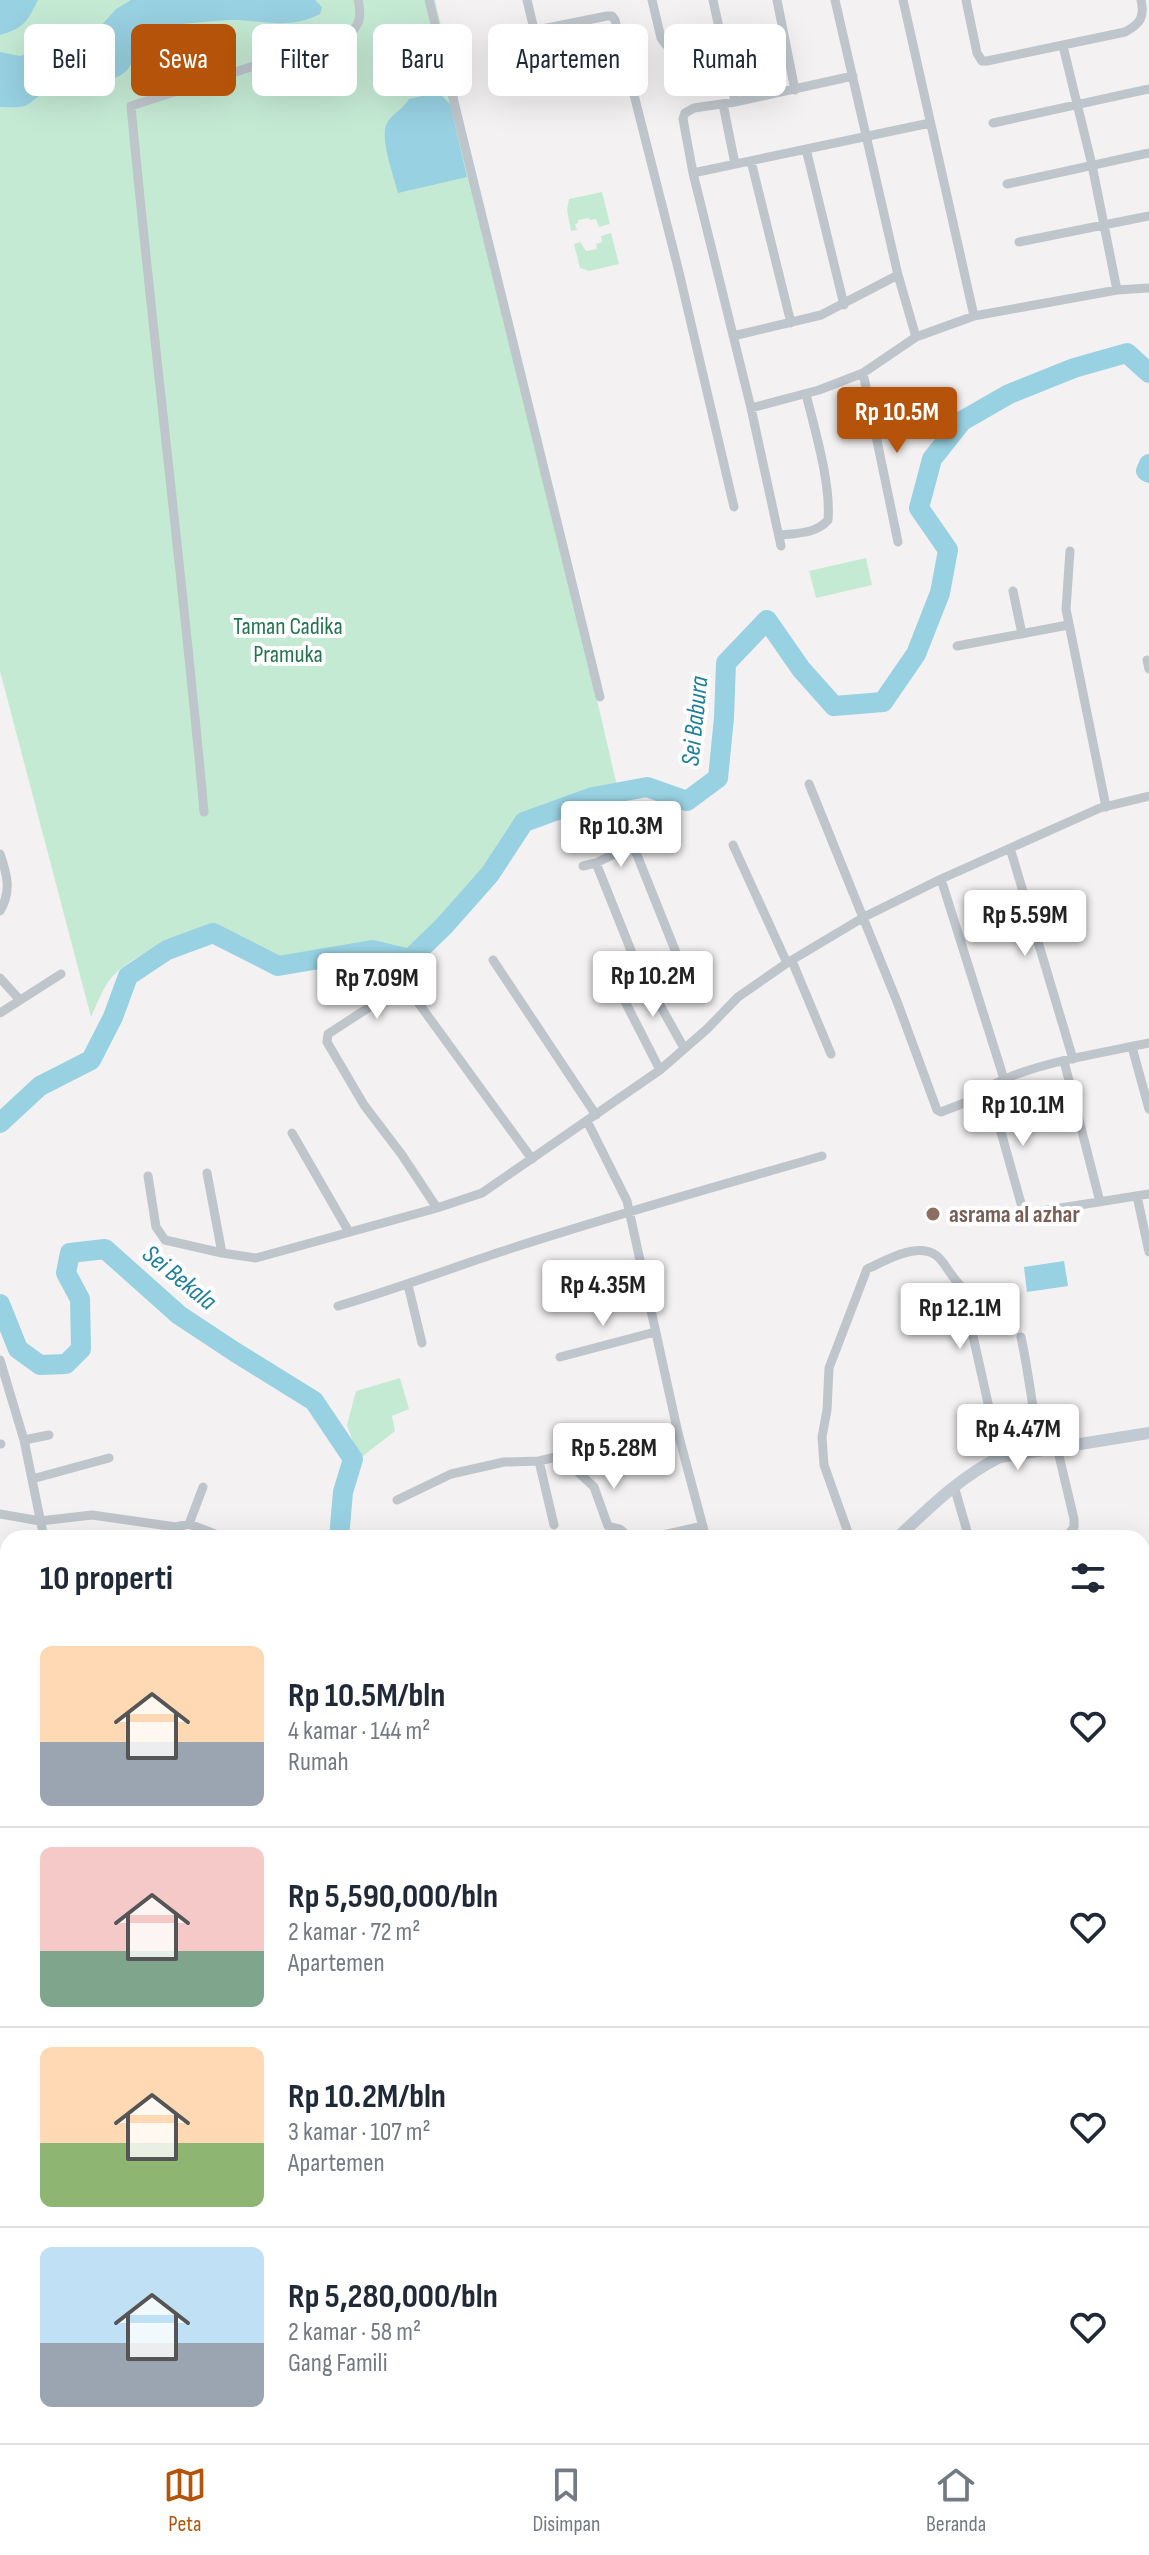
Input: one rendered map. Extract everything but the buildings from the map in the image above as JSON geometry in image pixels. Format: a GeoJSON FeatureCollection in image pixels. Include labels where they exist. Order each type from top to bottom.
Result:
{"type":"FeatureCollection","features":[{"type":"Feature","properties":{"kind":"main road"},"geometry":{"type":"LineString","coordinates":[[906,1530],[954,1486],[1000,1457],[1149,1433]]}},
{"type":"Feature","properties":{"kind":"street"},"geometry":{"type":"LineString","coordinates":[[204,812],[131,106],[346,36],[356,30],[360,19],[358,0]]}},
{"type":"Feature","properties":{"kind":"street"},"geometry":{"type":"LineString","coordinates":[[429,0],[600,697]]}},
{"type":"Feature","properties":{"kind":"street"},"geometry":{"type":"LineString","coordinates":[[527,0],[534,24]]}},
{"type":"Feature","properties":{"kind":"street"},"geometry":{"type":"LineString","coordinates":[[652,0],[664,42]]}},
{"type":"Feature","properties":{"kind":"street"},"geometry":{"type":"LineString","coordinates":[[713,0],[718,24]]}},
{"type":"Feature","properties":{"kind":"street"},"geometry":{"type":"LineString","coordinates":[[777,0],[795,90]]}},
{"type":"Feature","properties":{"kind":"street"},"geometry":{"type":"LineString","coordinates":[[835,0],[898,275],[916,337]]}},
{"type":"Feature","properties":{"kind":"street"},"geometry":{"type":"LineString","coordinates":[[903,0],[974,316]]}},
{"type":"Feature","properties":{"kind":"street"},"geometry":{"type":"LineString","coordinates":[[966,0],[977,53],[982,61],[1116,35],[1134,27],[1144,11],[1141,0]]}},
{"type":"Feature","properties":{"kind":"street"},"geometry":{"type":"LineString","coordinates":[[568,24],[607,16],[612,16],[616,24]]}},
{"type":"Feature","properties":{"kind":"street"},"geometry":{"type":"LineString","coordinates":[[1063,46],[1092,165],[1117,290]]}},
{"type":"Feature","properties":{"kind":"street"},"geometry":{"type":"LineString","coordinates":[[781,546],[683,119],[685,113],[694,108],[853,76]]}},
{"type":"Feature","properties":{"kind":"street"},"geometry":{"type":"LineString","coordinates":[[993,123],[1149,89]]}},
{"type":"Feature","properties":{"kind":"street"},"geometry":{"type":"LineString","coordinates":[[634,96],[734,507]]}},
{"type":"Feature","properties":{"kind":"street"},"geometry":{"type":"LineString","coordinates":[[734,96],[735,102]]}},
{"type":"Feature","properties":{"kind":"street"},"geometry":{"type":"LineString","coordinates":[[723,104],[735,164]]}},
{"type":"Feature","properties":{"kind":"street"},"geometry":{"type":"LineString","coordinates":[[693,173],[930,123]]}},
{"type":"Feature","properties":{"kind":"street"},"geometry":{"type":"LineString","coordinates":[[806,149],[844,305]]}},
{"type":"Feature","properties":{"kind":"street"},"geometry":{"type":"LineString","coordinates":[[1007,184],[1149,153]]}},
{"type":"Feature","properties":{"kind":"street"},"geometry":{"type":"LineString","coordinates":[[751,161],[791,323]]}},
{"type":"Feature","properties":{"kind":"street"},"geometry":{"type":"LineString","coordinates":[[1019,242],[1149,216]]}},
{"type":"Feature","properties":{"kind":"street"},"geometry":{"type":"LineString","coordinates":[[733,336],[805,321],[844,305],[898,275]]}},
{"type":"Feature","properties":{"kind":"street"},"geometry":{"type":"LineString","coordinates":[[751,408],[806,394],[863,373],[916,337],[974,316],[1117,290],[1149,288]]}},
{"type":"Feature","properties":{"kind":"street"},"geometry":{"type":"LineString","coordinates":[[863,373],[898,542]]}},
{"type":"Feature","properties":{"kind":"street"},"geometry":{"type":"LineString","coordinates":[[780,535],[808,532],[823,526],[828,520],[829,505],[806,394]]}},
{"type":"Feature","properties":{"kind":"street"},"geometry":{"type":"LineString","coordinates":[[1070,551],[1066,598],[1068,625],[1106,807]]}},
{"type":"Feature","properties":{"kind":"street"},"geometry":{"type":"LineString","coordinates":[[1013,591],[1022,634]]}},
{"type":"Feature","properties":{"kind":"street"},"geometry":{"type":"LineString","coordinates":[[957,646],[1068,625]]}},
{"type":"Feature","properties":{"kind":"street"},"geometry":{"type":"LineString","coordinates":[[809,784],[864,917],[937,1110],[941,1112],[990,1093]]}},
{"type":"Feature","properties":{"kind":"street"},"geometry":{"type":"LineString","coordinates":[[148,1176],[156,1227],[165,1240],[256,1258],[482,1193],[660,1070],[750,987],[864,917],[941,879],[1106,807],[1149,796]]}},
{"type":"Feature","properties":{"kind":"street"},"geometry":{"type":"LineString","coordinates":[[583,866],[596,863],[631,840],[683,970],[681,982],[656,998]]}},
{"type":"Feature","properties":{"kind":"street"},"geometry":{"type":"LineString","coordinates":[[733,845],[831,1054]]}},
{"type":"Feature","properties":{"kind":"street"},"geometry":{"type":"LineString","coordinates":[[1010,848],[1069,1060],[1100,1202]]}},
{"type":"Feature","properties":{"kind":"street"},"geometry":{"type":"LineString","coordinates":[[0,854],[8,881],[7,896],[0,911]]}},
{"type":"Feature","properties":{"kind":"street"},"geometry":{"type":"LineString","coordinates":[[596,863],[636,963],[684,1048]]}},
{"type":"Feature","properties":{"kind":"street"},"geometry":{"type":"LineString","coordinates":[[941,879],[1004,1079]]}},
{"type":"Feature","properties":{"kind":"street"},"geometry":{"type":"LineString","coordinates":[[493,960],[591,1118],[630,1213],[678,1433],[704,1530]]}},
{"type":"Feature","properties":{"kind":"street"},"geometry":{"type":"LineString","coordinates":[[0,1013],[61,974]]}},
{"type":"Feature","properties":{"kind":"street"},"geometry":{"type":"LineString","coordinates":[[0,978],[19,999]]}},
{"type":"Feature","properties":{"kind":"street"},"geometry":{"type":"LineString","coordinates":[[615,982],[660,1070]]}},
{"type":"Feature","properties":{"kind":"street"},"geometry":{"type":"LineString","coordinates":[[437,1208],[364,1105],[327,1042],[328,1034],[388,995],[409,990],[532,1159]]}},
{"type":"Feature","properties":{"kind":"street"},"geometry":{"type":"LineString","coordinates":[[1024,1214],[990,1093],[991,1086],[1004,1079],[1069,1060],[1149,1043]]}},
{"type":"Feature","properties":{"kind":"street"},"geometry":{"type":"LineString","coordinates":[[1132,1047],[1149,1109]]}},
{"type":"Feature","properties":{"kind":"street"},"geometry":{"type":"LineString","coordinates":[[292,1133],[349,1232]]}},
{"type":"Feature","properties":{"kind":"street"},"geometry":{"type":"LineString","coordinates":[[338,1306],[500,1252],[822,1156]]}},
{"type":"Feature","properties":{"kind":"street"},"geometry":{"type":"LineString","coordinates":[[207,1173],[222,1253]]}},
{"type":"Feature","properties":{"kind":"street"},"geometry":{"type":"LineString","coordinates":[[985,1220],[1149,1194]]}},
{"type":"Feature","properties":{"kind":"street"},"geometry":{"type":"LineString","coordinates":[[1137,1196],[1149,1252]]}},
{"type":"Feature","properties":{"kind":"street"},"geometry":{"type":"LineString","coordinates":[[847,1530],[821,1451],[829,1368],[867,1269],[904,1252],[930,1252],[942,1261],[964,1290],[979,1299]]}},
{"type":"Feature","properties":{"kind":"street"},"geometry":{"type":"LineString","coordinates":[[408,1285],[422,1343]]}},
{"type":"Feature","properties":{"kind":"street"},"geometry":{"type":"LineString","coordinates":[[971,1327],[1000,1457]]}},
{"type":"Feature","properties":{"kind":"street"},"geometry":{"type":"LineString","coordinates":[[560,1357],[655,1332]]}},
{"type":"Feature","properties":{"kind":"street"},"geometry":{"type":"LineString","coordinates":[[1021,1337],[1030,1375],[1040,1450]]}},
{"type":"Feature","properties":{"kind":"street"},"geometry":{"type":"LineString","coordinates":[[1,1366],[24,1440],[42,1530]]}},
{"type":"Feature","properties":{"kind":"street"},"geometry":{"type":"LineString","coordinates":[[397,1500],[451,1474],[504,1462],[539,1461],[614,1443],[678,1433]]}},
{"type":"Feature","properties":{"kind":"street"},"geometry":{"type":"LineString","coordinates":[[24,1440],[49,1435]]}},
{"type":"Feature","properties":{"kind":"street"},"geometry":{"type":"LineString","coordinates":[[1057,1447],[1074,1519],[1072,1530]]}},
{"type":"Feature","properties":{"kind":"street"},"geometry":{"type":"LineString","coordinates":[[571,1453],[578,1472],[594,1487],[608,1526],[621,1530]]}},
{"type":"Feature","properties":{"kind":"street"},"geometry":{"type":"LineString","coordinates":[[32,1479],[109,1458]]}},
{"type":"Feature","properties":{"kind":"street"},"geometry":{"type":"LineString","coordinates":[[539,1461],[554,1525]]}},
{"type":"Feature","properties":{"kind":"street"},"geometry":{"type":"LineString","coordinates":[[954,1486],[967,1530]]}},
{"type":"Feature","properties":{"kind":"street"},"geometry":{"type":"LineString","coordinates":[[189,1524],[203,1487]]}},
{"type":"Feature","properties":{"kind":"street"},"geometry":{"type":"LineString","coordinates":[[0,1514],[40,1521],[92,1515],[169,1527],[189,1524],[205,1530]]}},
{"type":"Feature","properties":{"kind":"street"},"geometry":{"type":"LineString","coordinates":[[685,1530],[703,1526]]}},
{"type":"Feature","properties":{"kind":"green space","name":"Taman Cadika Pramuka"},"geometry":{"type":"Polygon","coordinates":[[[0,0],[435,0],[441,24],[373,24],[373,96],[457,96],[617,786],[519,817],[471,884],[408,953],[369,943],[278,960],[214,925],[156,948],[128,963],[108,982],[91,1017],[0,671],[0,0]]]}},
{"type":"Feature","properties":{"kind":"green space"},"geometry":{"type":"Polygon","coordinates":[[[602,192],[610,224],[599,227],[596,219],[589,218],[578,220],[575,224],[577,230],[571,231],[567,210],[569,199],[602,192]]]}},
{"type":"Feature","properties":{"kind":"green space"},"geometry":{"type":"Polygon","coordinates":[[[611,233],[619,264],[589,271],[580,268],[574,244],[580,242],[586,251],[597,249],[596,244],[602,242],[601,236],[611,233]]]}},
{"type":"Feature","properties":{"kind":"green space"},"geometry":{"type":"Polygon","coordinates":[[[866,558],[872,585],[816,598],[809,571],[866,558]]]}},
{"type":"Feature","properties":{"kind":"green space"},"geometry":{"type":"Polygon","coordinates":[[[400,1378],[409,1409],[392,1416],[395,1431],[359,1459],[347,1425],[356,1391],[400,1378]]]}},
{"type":"Feature","properties":{"kind":"water"},"geometry":{"type":"Polygon","coordinates":[[[0,0],[38,0],[24,23],[0,35],[0,0]]]}},
{"type":"Feature","properties":{"kind":"water"},"geometry":{"type":"Polygon","coordinates":[[[131,0],[315,0],[322,7],[320,14],[285,23],[228,20],[131,24],[131,63],[115,78],[115,24],[103,24],[116,9],[131,0]]]}},
{"type":"Feature","properties":{"kind":"water"},"geometry":{"type":"Polygon","coordinates":[[[0,52],[24,55],[24,96],[39,96],[25,106],[0,107],[0,52]]]}},
{"type":"Feature","properties":{"kind":"water"},"geometry":{"type":"Polygon","coordinates":[[[442,96],[450,104],[467,177],[398,193],[386,147],[385,129],[391,117],[409,99],[442,96]]]}},
{"type":"Feature","properties":{"kind":"water"},"geometry":{"type":"Polygon","coordinates":[[[1064,1261],[1068,1286],[1027,1292],[1024,1267],[1064,1261]]]}},
{"type":"Feature","properties":{"kind":"waterway","name":"Sei Babura"},"geometry":{"type":"LineString","coordinates":[[0,1123],[40,1086],[91,1060],[113,1017],[128,976],[167,950],[213,933],[278,966],[372,950],[410,959],[490,874],[524,822],[593,797],[647,787],[687,801],[718,778],[726,663],[767,620],[801,669],[834,706],[883,702],[916,654],[940,593],[948,550],[919,508],[932,459],[962,421],[1009,394],[1074,368],[1127,353],[1149,373]]}},
{"type":"Feature","properties":{"kind":"waterway","name":"Sei Babura"},"geometry":{"type":"LineString","coordinates":[[1149,464],[1146,471],[1149,473]]}},
{"type":"Feature","properties":{"kind":"waterway","name":"Sei Bekala"},"geometry":{"type":"LineString","coordinates":[[0,1304],[18,1349],[40,1365],[66,1364],[81,1349],[80,1299],[66,1273],[70,1253],[105,1249],[179,1315],[314,1401],[353,1459],[343,1492],[340,1530]]}},
{"type":"Feature","properties":{"kind":"place","name":"asrama al azhar"},"geometry":{"type":"Point","coordinates":[933,1214]}}]}
